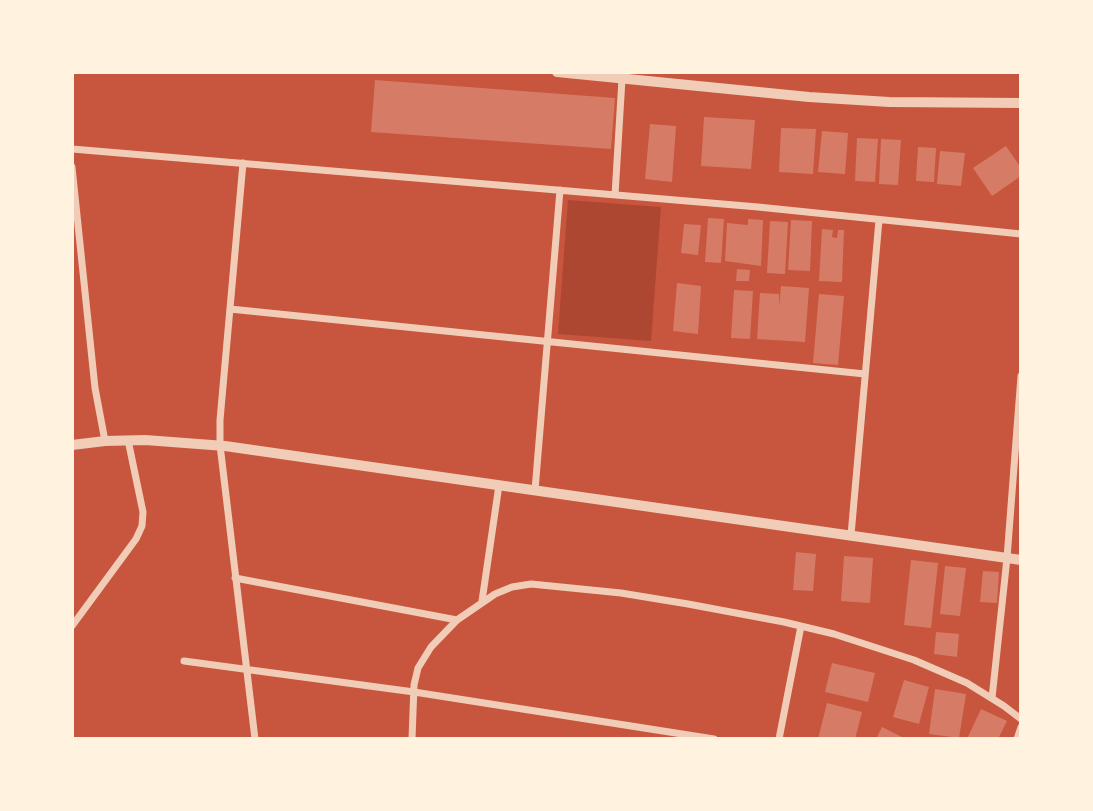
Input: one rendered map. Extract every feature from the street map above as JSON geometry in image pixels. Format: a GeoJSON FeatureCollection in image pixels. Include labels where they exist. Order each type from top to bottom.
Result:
{"type":"FeatureCollection","features":[{"type":"Feature","properties":{"kind":"street"},"geometry":{"type":"LineString","coordinates":[[557,72],[734,91],[889,102],[1021,103]]}},
{"type":"Feature","properties":{"kind":"street"},"geometry":{"type":"LineString","coordinates":[[615,195],[622,79]]}},
{"type":"Feature","properties":{"kind":"street"},"geometry":{"type":"LineString","coordinates":[[72,149],[560,190],[1021,234]]}},
{"type":"Feature","properties":{"kind":"street"},"geometry":{"type":"LineString","coordinates":[[243,163],[220,445],[255,739]]}},
{"type":"Feature","properties":{"kind":"street"},"geometry":{"type":"LineString","coordinates":[[72,167],[76,259],[105,440]]}},
{"type":"Feature","properties":{"kind":"street"},"geometry":{"type":"LineString","coordinates":[[536,490],[560,190]]}},
{"type":"Feature","properties":{"kind":"street"},"geometry":{"type":"LineString","coordinates":[[851,535],[879,220]]}},
{"type":"Feature","properties":{"kind":"street"},"geometry":{"type":"LineString","coordinates":[[230,309],[865,374]]}},
{"type":"Feature","properties":{"kind":"street"},"geometry":{"type":"LineString","coordinates":[[992,698],[1007,558],[1021,376]]}},
{"type":"Feature","properties":{"kind":"street"},"geometry":{"type":"LineString","coordinates":[[72,445],[105,440],[220,445],[1021,560]]}},
{"type":"Feature","properties":{"kind":"street"},"geometry":{"type":"LineString","coordinates":[[72,626],[136,540],[142,526],[143,512],[128,440]]}},
{"type":"Feature","properties":{"kind":"street"},"geometry":{"type":"LineString","coordinates":[[482,601],[499,485]]}},
{"type":"Feature","properties":{"kind":"street"},"geometry":{"type":"LineString","coordinates":[[235,578],[457,620]]}},
{"type":"Feature","properties":{"kind":"street"},"geometry":{"type":"LineString","coordinates":[[412,739],[416,676],[423,658],[439,637],[482,601],[512,587],[531,584],[550,584],[675,602],[801,626],[914,660],[946,673],[992,698],[1021,719]]}},
{"type":"Feature","properties":{"kind":"street"},"geometry":{"type":"LineString","coordinates":[[779,739],[801,626]]}},
{"type":"Feature","properties":{"kind":"street"},"geometry":{"type":"LineString","coordinates":[[184,661],[414,692],[714,739]]}},
{"type":"Feature","properties":{"kind":"street"},"geometry":{"type":"LineString","coordinates":[[1017,739],[1021,727]]}},
{"type":"Feature","properties":{"kind":"shaded area"},"geometry":{"type":"Polygon","coordinates":[[[568,200],[661,207],[651,341],[558,334],[568,200]]]}},
{"type":"Feature","properties":{"kind":"building"},"geometry":{"type":"Polygon","coordinates":[[[375,80],[615,98],[611,149],[371,132],[375,80]]]}},
{"type":"Feature","properties":{"kind":"building"},"geometry":{"type":"Polygon","coordinates":[[[704,117],[755,120],[751,169],[701,166],[704,117]]]}},
{"type":"Feature","properties":{"kind":"building"},"geometry":{"type":"Polygon","coordinates":[[[650,124],[676,126],[672,182],[645,179],[650,124]]]}},
{"type":"Feature","properties":{"kind":"building"},"geometry":{"type":"Polygon","coordinates":[[[781,128],[816,129],[813,174],[779,172],[781,128]]]}},
{"type":"Feature","properties":{"kind":"building"},"geometry":{"type":"Polygon","coordinates":[[[822,131],[848,133],[845,174],[818,172],[822,131]]]}},
{"type":"Feature","properties":{"kind":"building"},"geometry":{"type":"Polygon","coordinates":[[[857,138],[878,139],[875,182],[855,181],[857,138]]]}},
{"type":"Feature","properties":{"kind":"building"},"geometry":{"type":"Polygon","coordinates":[[[881,139],[901,140],[898,185],[879,184],[881,139]]]}},
{"type":"Feature","properties":{"kind":"building"},"geometry":{"type":"Polygon","coordinates":[[[1006,146],[1021,168],[1021,176],[992,196],[973,168],[1006,146]]]}},
{"type":"Feature","properties":{"kind":"building"},"geometry":{"type":"Polygon","coordinates":[[[918,147],[936,148],[934,182],[916,181],[918,147]]]}},
{"type":"Feature","properties":{"kind":"building"},"geometry":{"type":"Polygon","coordinates":[[[940,151],[965,153],[961,186],[937,184],[940,151]]]}},
{"type":"Feature","properties":{"kind":"building"},"geometry":{"type":"Polygon","coordinates":[[[708,218],[724,219],[721,263],[705,262],[708,218]]]}},
{"type":"Feature","properties":{"kind":"building"},"geometry":{"type":"Polygon","coordinates":[[[748,219],[763,220],[761,266],[725,261],[727,223],[748,225],[748,219]]]}},
{"type":"Feature","properties":{"kind":"building"},"geometry":{"type":"Polygon","coordinates":[[[791,220],[812,221],[810,271],[788,270],[791,220]]]}},
{"type":"Feature","properties":{"kind":"building"},"geometry":{"type":"Polygon","coordinates":[[[770,221],[788,222],[785,274],[767,273],[770,221]]]}},
{"type":"Feature","properties":{"kind":"building"},"geometry":{"type":"Polygon","coordinates":[[[684,224],[701,225],[698,255],[681,253],[684,224]]]}},
{"type":"Feature","properties":{"kind":"building"},"geometry":{"type":"Polygon","coordinates":[[[822,229],[833,230],[832,237],[837,238],[838,230],[844,230],[842,282],[819,281],[822,229]]]}},
{"type":"Feature","properties":{"kind":"building"},"geometry":{"type":"Polygon","coordinates":[[[737,269],[750,270],[749,281],[736,281],[737,269]]]}},
{"type":"Feature","properties":{"kind":"building"},"geometry":{"type":"Polygon","coordinates":[[[677,283],[701,286],[698,334],[673,331],[677,283]]]}},
{"type":"Feature","properties":{"kind":"building"},"geometry":{"type":"Polygon","coordinates":[[[781,286],[809,288],[805,342],[757,339],[760,293],[779,294],[779,307],[781,286]]]}},
{"type":"Feature","properties":{"kind":"building"},"geometry":{"type":"Polygon","coordinates":[[[734,290],[753,291],[750,339],[731,338],[734,290]]]}},
{"type":"Feature","properties":{"kind":"building"},"geometry":{"type":"Polygon","coordinates":[[[819,294],[844,296],[838,365],[813,363],[819,294]]]}},
{"type":"Feature","properties":{"kind":"building"},"geometry":{"type":"Polygon","coordinates":[[[796,552],[816,554],[813,591],[793,590],[796,552]]]}},
{"type":"Feature","properties":{"kind":"building"},"geometry":{"type":"Polygon","coordinates":[[[844,556],[873,558],[870,603],[841,601],[844,556]]]}},
{"type":"Feature","properties":{"kind":"building"},"geometry":{"type":"Polygon","coordinates":[[[911,560],[938,563],[931,628],[904,625],[911,560]]]}},
{"type":"Feature","properties":{"kind":"building"},"geometry":{"type":"Polygon","coordinates":[[[945,566],[966,568],[960,616],[940,614],[945,566]]]}},
{"type":"Feature","properties":{"kind":"building"},"geometry":{"type":"Polygon","coordinates":[[[983,571],[999,572],[997,603],[980,602],[983,571]]]}},
{"type":"Feature","properties":{"kind":"building"},"geometry":{"type":"Polygon","coordinates":[[[936,632],[959,634],[957,657],[934,654],[936,632]]]}},
{"type":"Feature","properties":{"kind":"building"},"geometry":{"type":"Polygon","coordinates":[[[832,663],[875,673],[868,702],[825,692],[832,663]]]}},
{"type":"Feature","properties":{"kind":"building"},"geometry":{"type":"Polygon","coordinates":[[[904,680],[929,687],[919,724],[893,717],[904,680]]]}},
{"type":"Feature","properties":{"kind":"building"},"geometry":{"type":"Polygon","coordinates":[[[935,689],[966,694],[959,738],[929,734],[935,689]]]}},
{"type":"Feature","properties":{"kind":"building"},"geometry":{"type":"Polygon","coordinates":[[[827,703],[862,712],[855,739],[818,739],[827,703]]]}},
{"type":"Feature","properties":{"kind":"building"},"geometry":{"type":"Polygon","coordinates":[[[981,709],[1007,721],[998,739],[967,739],[981,709]]]}},
{"type":"Feature","properties":{"kind":"building"},"geometry":{"type":"Polygon","coordinates":[[[882,727],[906,739],[876,739],[882,727]]]}}]}
